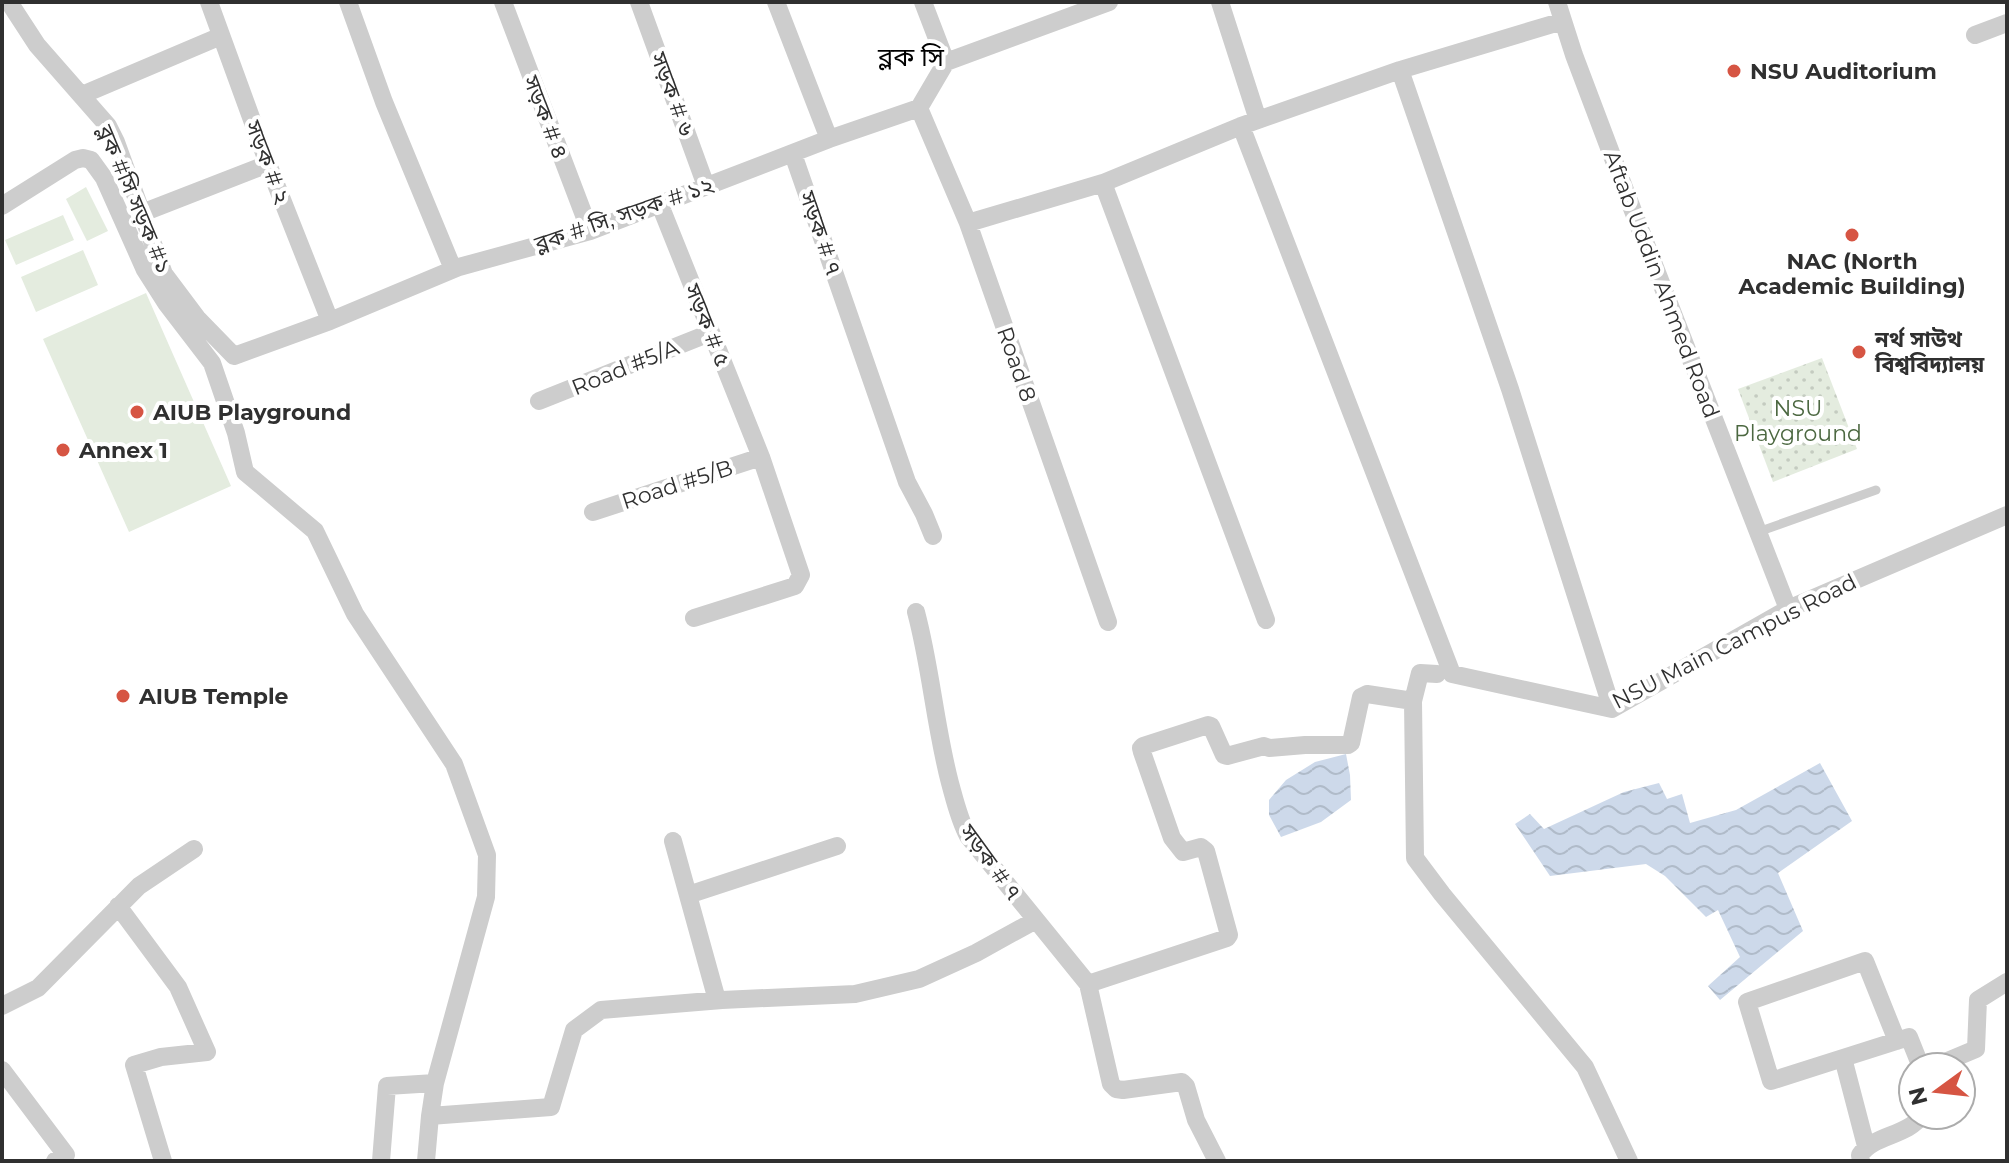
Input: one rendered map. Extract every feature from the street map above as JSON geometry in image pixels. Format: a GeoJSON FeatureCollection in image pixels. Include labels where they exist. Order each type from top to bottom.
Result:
{"type":"FeatureCollection","features":[{"type":"Feature","properties":{"kind":"street","name":"ব্লক #সি সড়ক #১"},"geometry":{"type":"LineString","coordinates":[[9,2],[37,45],[108,126],[164,274],[197,318],[234,356]]}},
{"type":"Feature","properties":{"kind":"street","name":"সড়ক # ২"},"geometry":{"type":"LineString","coordinates":[[209,2],[330,321]]}},
{"type":"Feature","properties":{"kind":"street"},"geometry":{"type":"LineString","coordinates":[[348,2],[384,102],[453,269]]}},
{"type":"Feature","properties":{"kind":"street","name":"সড়ক # ৪"},"geometry":{"type":"LineString","coordinates":[[503,2],[590,231]]}},
{"type":"Feature","properties":{"kind":"street","name":"সড়ক # ৬"},"geometry":{"type":"LineString","coordinates":[[639,2],[706,186]]}},
{"type":"Feature","properties":{"kind":"street"},"geometry":{"type":"LineString","coordinates":[[776,2],[829,139]]}},
{"type":"Feature","properties":{"kind":"street"},"geometry":{"type":"LineString","coordinates":[[923,2],[946,62]]}},
{"type":"Feature","properties":{"kind":"street"},"geometry":{"type":"LineString","coordinates":[[919,108],[946,62],[1109,2]]}},
{"type":"Feature","properties":{"kind":"street"},"geometry":{"type":"LineString","coordinates":[[1220,2],[1250,123],[1444,674],[1420,673],[1413,701],[1415,858],[1585,1067],[1629,1161]]}},
{"type":"Feature","properties":{"kind":"street","name":"Aftab Uddin Ahmed Road"},"geometry":{"type":"LineString","coordinates":[[1557,2],[1628,198],[1788,609]]}},
{"type":"Feature","properties":{"kind":"street"},"geometry":{"type":"LineString","coordinates":[[968,223],[1103,183],[1250,123],[1400,70],[1563,21]]}},
{"type":"Feature","properties":{"kind":"street"},"geometry":{"type":"LineString","coordinates":[[1975,35],[2007,23]]}},
{"type":"Feature","properties":{"kind":"street"},"geometry":{"type":"LineString","coordinates":[[82,95],[221,36]]}},
{"type":"Feature","properties":{"kind":"street"},"geometry":{"type":"LineString","coordinates":[[1400,70],[1510,389],[1612,709]]}},
{"type":"Feature","properties":{"kind":"street","name":"ব্লক # সি, সড়ক # ১২"},"geometry":{"type":"LineString","coordinates":[[234,356],[330,321],[453,269],[590,231],[829,139],[919,108]]}},
{"type":"Feature","properties":{"kind":"street","name":"Road 8"},"geometry":{"type":"LineString","coordinates":[[919,108],[968,223],[1108,622]]}},
{"type":"Feature","properties":{"kind":"street","name":"সড়ক # ৭"},"geometry":{"type":"LineString","coordinates":[[793,154],[907,482],[933,536]]}},
{"type":"Feature","properties":{"kind":"street"},"geometry":{"type":"LineString","coordinates":[[2,206],[67,164],[83,158],[91,160],[104,178],[145,270],[212,363],[236,433],[245,472],[315,531],[355,614],[454,764],[487,855],[486,897],[435,1083],[426,1161]]}},
{"type":"Feature","properties":{"kind":"street"},"geometry":{"type":"LineString","coordinates":[[142,213],[268,164]]}},
{"type":"Feature","properties":{"kind":"street"},"geometry":{"type":"LineString","coordinates":[[1103,183],[1266,620]]}},
{"type":"Feature","properties":{"kind":"street","name":"সড়ক # ৫"},"geometry":{"type":"LineString","coordinates":[[660,205],[759,451],[801,575],[795,586],[694,618]]}},
{"type":"Feature","properties":{"kind":"street","name":"Road #5/A"},"geometry":{"type":"LineString","coordinates":[[539,401],[710,333]]}},
{"type":"Feature","properties":{"kind":"street","name":"Road #5/B"},"geometry":{"type":"LineString","coordinates":[[593,512],[759,451]]}},
{"type":"Feature","properties":{"kind":"street","name":"NSU Main Campus Road"},"geometry":{"type":"LineString","coordinates":[[1444,674],[1612,709],[1788,609],[2007,515]]}},
{"type":"Feature","properties":{"kind":"street","name":"সড়ক # ৭"},"geometry":{"type":"LineString","coordinates":[[916,612],[925,645],[943,755],[968,836],[1088,984],[1111,1084],[1116,1089],[1135,1089],[1182,1082],[1196,1120],[1217,1161]]}},
{"type":"Feature","properties":{"kind":"street"},"geometry":{"type":"LineString","coordinates":[[1088,984],[1229,935],[1206,851],[1201,847],[1183,852],[1172,838],[1142,752],[1143,746],[1208,725],[1227,756],[1264,746],[1348,745],[1361,697],[1367,694],[1413,701]]}},
{"type":"Feature","properties":{"kind":"street"},"geometry":{"type":"LineString","coordinates":[[673,841],[717,1000]]}},
{"type":"Feature","properties":{"kind":"street"},"geometry":{"type":"LineString","coordinates":[[688,895],[837,846]]}},
{"type":"Feature","properties":{"kind":"street"},"geometry":{"type":"LineString","coordinates":[[2,1006],[38,988],[139,886],[194,849]]}},
{"type":"Feature","properties":{"kind":"street"},"geometry":{"type":"LineString","coordinates":[[118,906],[178,987],[207,1052],[161,1057],[134,1065],[163,1161]]}},
{"type":"Feature","properties":{"kind":"street"},"geometry":{"type":"LineString","coordinates":[[430,1116],[551,1107],[574,1030],[601,1010],[717,1000],[855,994],[919,979],[976,953],[1034,921]]}},
{"type":"Feature","properties":{"kind":"street"},"geometry":{"type":"LineString","coordinates":[[1897,1041],[1865,961],[1747,1002],[1771,1081],[1897,1041],[1909,1037],[1915,1051]]}},
{"type":"Feature","properties":{"kind":"street"},"geometry":{"type":"LineString","coordinates":[[1971,1051],[1976,1049],[1978,1000],[2007,982]]}},
{"type":"Feature","properties":{"kind":"street"},"geometry":{"type":"LineString","coordinates":[[1843,1058],[1863,1154],[1904,1131]]}},
{"type":"Feature","properties":{"kind":"street"},"geometry":{"type":"LineString","coordinates":[[2,1070],[66,1155],[55,1161]]}},
{"type":"Feature","properties":{"kind":"street"},"geometry":{"type":"LineString","coordinates":[[381,1161],[387,1086],[435,1083]]}},
{"type":"Feature","properties":{"kind":"lane"},"geometry":{"type":"LineString","coordinates":[[1758,532],[1876,490]]}},
{"type":"Feature","properties":{"kind":"green space"},"geometry":{"type":"Polygon","coordinates":[[[86,187],[108,231],[87,241],[66,199],[86,187]]]}},
{"type":"Feature","properties":{"kind":"green space"},"geometry":{"type":"Polygon","coordinates":[[[63,215],[74,240],[16,265],[5,240],[63,215]]]}},
{"type":"Feature","properties":{"kind":"green space"},"geometry":{"type":"Polygon","coordinates":[[[83,250],[98,285],[36,312],[21,277],[83,250]]]}},
{"type":"Feature","properties":{"kind":"green space","name":"AIUB Playground"},"geometry":{"type":"Polygon","coordinates":[[[146,293],[231,486],[129,532],[43,339],[146,293]]]}},
{"type":"Feature","properties":{"kind":"green space","name":"NSU Playground"},"geometry":{"type":"Polygon","coordinates":[[[1822,358],[1857,449],[1773,482],[1738,389],[1822,358]]]}},
{"type":"Feature","properties":{"kind":"water"},"geometry":{"type":"Polygon","coordinates":[[[1346,754],[1351,800],[1321,822],[1281,837],[1269,815],[1269,800],[1286,780],[1315,762],[1346,754]]]}},
{"type":"Feature","properties":{"kind":"water"},"geometry":{"type":"Polygon","coordinates":[[[1820,763],[1852,821],[1778,873],[1803,931],[1720,1000],[1708,986],[1740,957],[1718,910],[1706,917],[1665,876],[1646,864],[1550,876],[1515,824],[1530,814],[1544,829],[1624,792],[1659,783],[1667,799],[1682,794],[1690,823],[1736,810],[1820,763]]]}},
{"type":"Feature","properties":{"kind":"place","name":"NSU Auditorium"},"geometry":{"type":"Point","coordinates":[1734,71]}},
{"type":"Feature","properties":{"kind":"place","name":"NAC (North Academic Building)"},"geometry":{"type":"Point","coordinates":[1852,235]}},
{"type":"Feature","properties":{"kind":"place","name":"নর্থ সাউথ বিশ্ববিদ্যালয়"},"geometry":{"type":"Point","coordinates":[1859,352]}},
{"type":"Feature","properties":{"kind":"place","name":"AIUB Playground"},"geometry":{"type":"Point","coordinates":[137,412]}},
{"type":"Feature","properties":{"kind":"place","name":"Annex 1"},"geometry":{"type":"Point","coordinates":[63,450]}},
{"type":"Feature","properties":{"kind":"place","name":"AIUB Temple"},"geometry":{"type":"Point","coordinates":[123,696]}},
{"type":"Feature","properties":{"kind":"district","name":"ব্লক সি"},"geometry":{"type":"Point","coordinates":[911,57]}}]}
